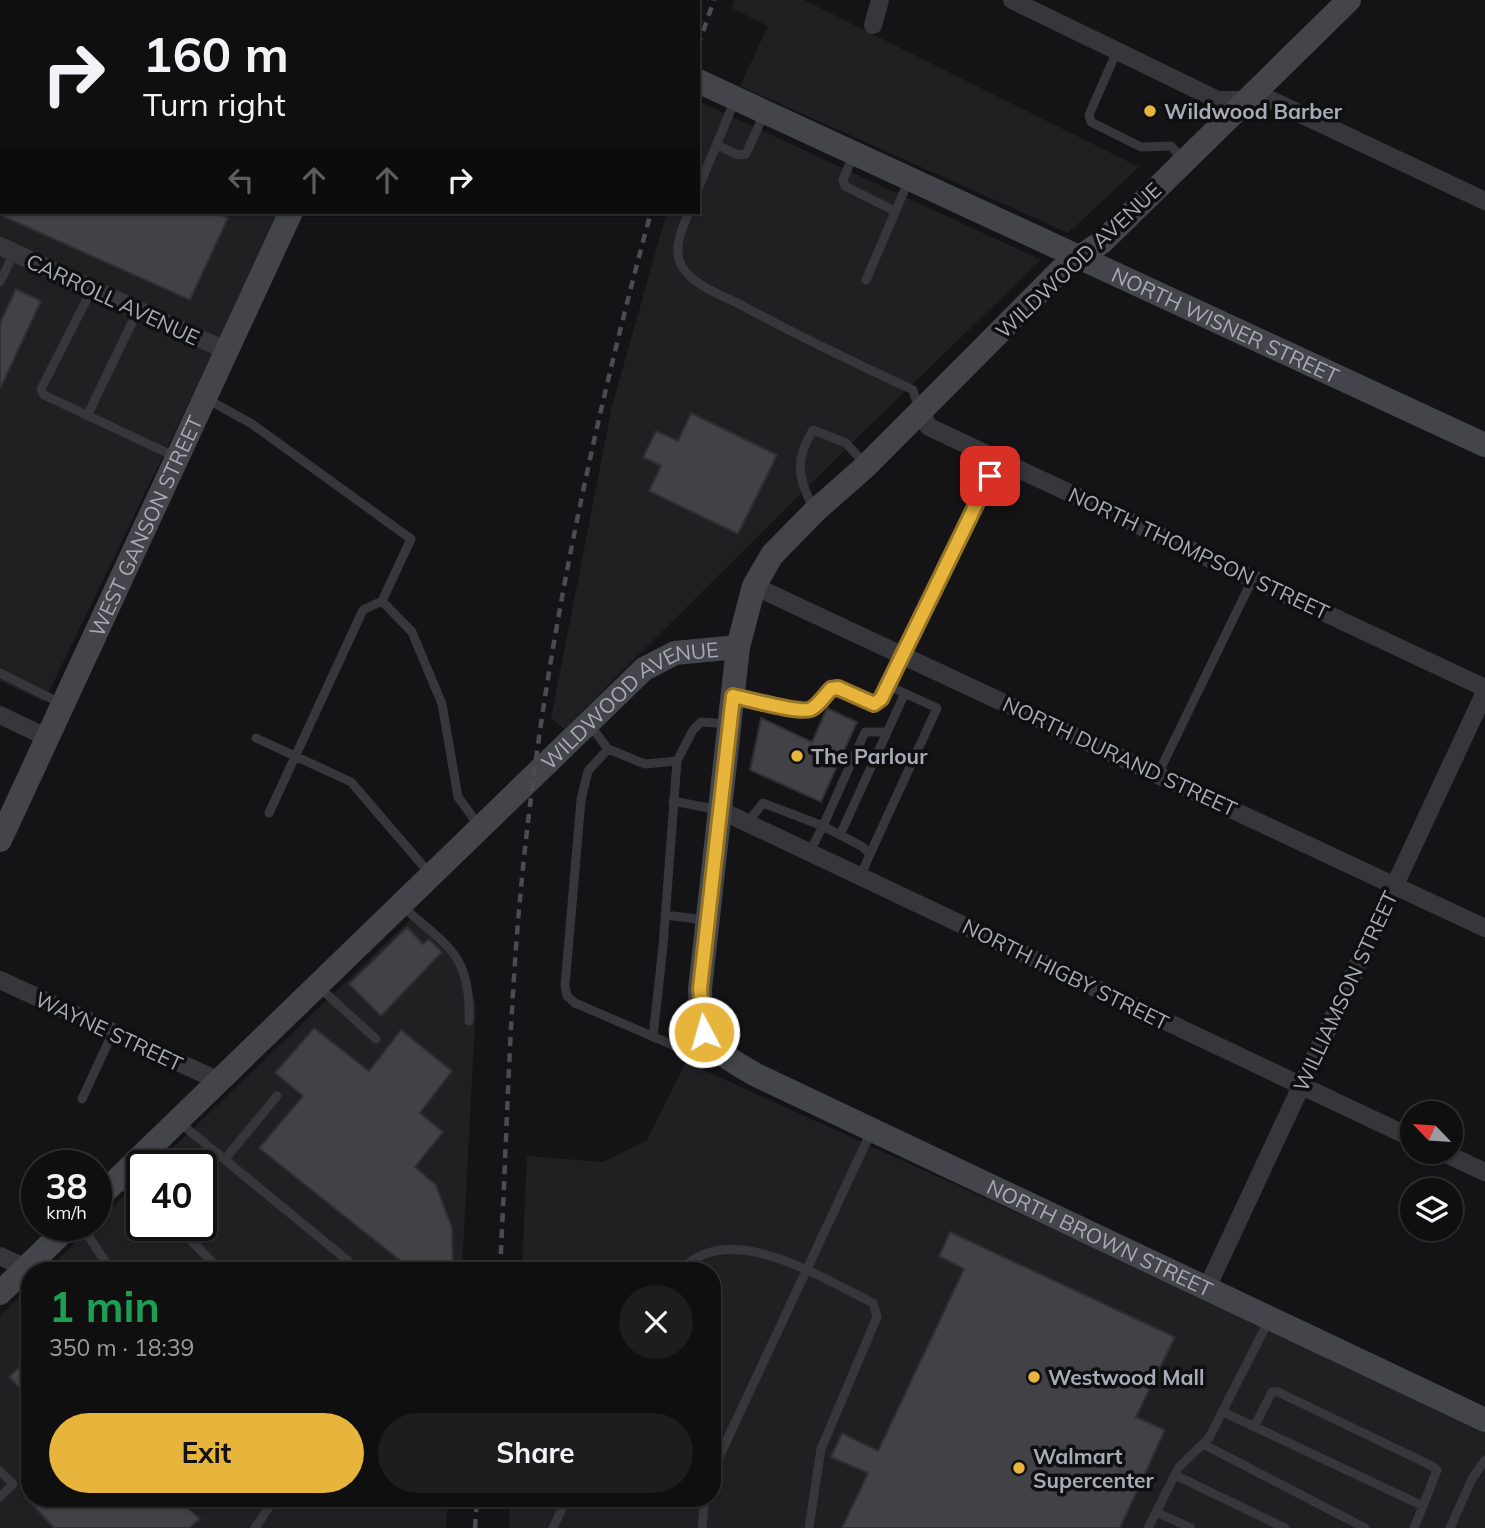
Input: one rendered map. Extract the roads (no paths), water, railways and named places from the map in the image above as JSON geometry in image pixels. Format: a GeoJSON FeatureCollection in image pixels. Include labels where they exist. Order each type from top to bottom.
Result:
{"type":"FeatureCollection","features":[{"type":"Feature","properties":{"kind":"street"},"geometry":{"type":"LineString","coordinates":[[873,25],[880,0]]}},
{"type":"Feature","properties":{"kind":"street"},"geometry":{"type":"LineString","coordinates":[[1012,0],[1218,100],[1271,100],[1485,201]]}},
{"type":"Feature","properties":{"kind":"street","name":"WILDWOOD AVENUE"},"geometry":{"type":"LineString","coordinates":[[112,1185],[644,669],[675,653],[738,647],[754,586],[772,555],[815,511],[866,466],[1061,270],[1102,242],[1349,0]]}},
{"type":"Feature","properties":{"kind":"street","name":"NORTH WISNER STREET"},"geometry":{"type":"LineString","coordinates":[[700,82],[1485,445]]}},
{"type":"Feature","properties":{"kind":"street","name":"WEST GANSON STREET"},"geometry":{"type":"LineString","coordinates":[[0,840],[290,214]]}},
{"type":"Feature","properties":{"kind":"street","name":"CARROLL AVENUE"},"geometry":{"type":"LineString","coordinates":[[7,250],[227,351]]}},
{"type":"Feature","properties":{"kind":"street","name":"NORTH THOMPSON STREET"},"geometry":{"type":"LineString","coordinates":[[920,411],[929,427],[1485,690]]}},
{"type":"Feature","properties":{"kind":"street","name":"NORTH DURAND STREET"},"geometry":{"type":"LineString","coordinates":[[754,586],[1485,928]]}},
{"type":"Feature","properties":{"kind":"street"},"geometry":{"type":"LineString","coordinates":[[716,1052],[704,1032],[700,989],[738,647]]}},
{"type":"Feature","properties":{"kind":"street","name":"WILLIAMSON STREET"},"geometry":{"type":"LineString","coordinates":[[1206,1290],[1485,690]]}},
{"type":"Feature","properties":{"kind":"street"},"geometry":{"type":"LineString","coordinates":[[1,718],[48,738]]}},
{"type":"Feature","properties":{"kind":"street","name":"NORTH HIGBY STREET"},"geometry":{"type":"LineString","coordinates":[[720,810],[1400,1132]]}},
{"type":"Feature","properties":{"kind":"street","name":"WAYNE STREET"},"geometry":{"type":"LineString","coordinates":[[0,981],[219,1081]]}},
{"type":"Feature","properties":{"kind":"street","name":"NORTH BROWN STREET"},"geometry":{"type":"LineString","coordinates":[[716,1052],[757,1075],[871,1130],[1485,1420]]}},
{"type":"Feature","properties":{"kind":"street"},"geometry":{"type":"LineString","coordinates":[[1463,1161],[1485,1171]]}},
{"type":"Feature","properties":{"kind":"street"},"geometry":{"type":"LineString","coordinates":[[32,1262],[54,1241]]}},
{"type":"Feature","properties":{"kind":"street"},"geometry":{"type":"LineString","coordinates":[[0,1256],[21,1266]]}},
{"type":"Feature","properties":{"kind":"street"},"geometry":{"type":"LineString","coordinates":[[0,1293],[21,1273]]}},
{"type":"Feature","properties":{"kind":"lane"},"geometry":{"type":"LineString","coordinates":[[1118,51],[1090,115],[1091,122],[1141,147],[1171,146],[1185,161]]}},
{"type":"Feature","properties":{"kind":"lane"},"geometry":{"type":"LineString","coordinates":[[700,183],[736,99]]}},
{"type":"Feature","properties":{"kind":"lane"},"geometry":{"type":"LineString","coordinates":[[717,145],[738,155],[746,154],[765,113]]}},
{"type":"Feature","properties":{"kind":"lane"},"geometry":{"type":"LineString","coordinates":[[854,155],[842,180],[845,186],[895,211]]}},
{"type":"Feature","properties":{"kind":"lane"},"geometry":{"type":"LineString","coordinates":[[866,280],[908,180]]}},
{"type":"Feature","properties":{"kind":"lane"},"geometry":{"type":"LineString","coordinates":[[687,214],[679,235],[677,251],[685,272],[709,288],[813,344],[913,390],[920,411]]}},
{"type":"Feature","properties":{"kind":"lane"},"geometry":{"type":"LineString","coordinates":[[0,282],[7,250]]}},
{"type":"Feature","properties":{"kind":"lane"},"geometry":{"type":"LineString","coordinates":[[92,289],[41,389],[44,395],[177,458]]}},
{"type":"Feature","properties":{"kind":"lane"},"geometry":{"type":"LineString","coordinates":[[87,416],[138,310]]}},
{"type":"Feature","properties":{"kind":"lane"},"geometry":{"type":"LineString","coordinates":[[205,398],[252,424],[411,539],[383,601],[363,610],[269,813]]}},
{"type":"Feature","properties":{"kind":"lane"},"geometry":{"type":"LineString","coordinates":[[815,511],[799,481],[803,445],[813,430],[846,443],[866,466]]}},
{"type":"Feature","properties":{"kind":"lane"},"geometry":{"type":"LineString","coordinates":[[733,696],[771,703],[799,712],[811,709],[831,689],[838,688],[874,704],[881,699],[997,459]]}},
{"type":"Feature","properties":{"kind":"lane"},"geometry":{"type":"LineString","coordinates":[[1158,774],[1253,578]]}},
{"type":"Feature","properties":{"kind":"lane"},"geometry":{"type":"LineString","coordinates":[[383,601],[412,632],[442,704],[458,797],[481,828]]}},
{"type":"Feature","properties":{"kind":"lane"},"geometry":{"type":"LineString","coordinates":[[0,673],[63,704]]}},
{"type":"Feature","properties":{"kind":"lane"},"geometry":{"type":"LineString","coordinates":[[861,875],[937,708],[887,685]]}},
{"type":"Feature","properties":{"kind":"lane"},"geometry":{"type":"LineString","coordinates":[[840,835],[905,693]]}},
{"type":"Feature","properties":{"kind":"lane"},"geometry":{"type":"LineString","coordinates":[[653,1037],[677,761],[693,730],[701,722],[729,724]]}},
{"type":"Feature","properties":{"kind":"lane"},"geometry":{"type":"LineString","coordinates":[[589,724],[608,749],[645,764],[677,761]]}},
{"type":"Feature","properties":{"kind":"lane"},"geometry":{"type":"LineString","coordinates":[[810,851],[865,732],[887,732]]}},
{"type":"Feature","properties":{"kind":"lane"},"geometry":{"type":"LineString","coordinates":[[256,738],[351,782],[432,876]]}},
{"type":"Feature","properties":{"kind":"lane"},"geometry":{"type":"LineString","coordinates":[[608,749],[588,771],[581,800],[565,986],[567,996],[575,1003],[689,1052],[716,1052]]}},
{"type":"Feature","properties":{"kind":"lane"},"geometry":{"type":"LineString","coordinates":[[673,801],[720,810]]}},
{"type":"Feature","properties":{"kind":"lane"},"geometry":{"type":"LineString","coordinates":[[747,822],[763,803],[840,835],[863,847],[870,855]]}},
{"type":"Feature","properties":{"kind":"lane"},"geometry":{"type":"LineString","coordinates":[[401,905],[451,949],[463,968],[470,988],[469,1021]]}},
{"type":"Feature","properties":{"kind":"lane"},"geometry":{"type":"LineString","coordinates":[[665,915],[708,921]]}},
{"type":"Feature","properties":{"kind":"lane"},"geometry":{"type":"LineString","coordinates":[[317,986],[376,1040]]}},
{"type":"Feature","properties":{"kind":"lane"},"geometry":{"type":"LineString","coordinates":[[82,1099],[113,1032]]}},
{"type":"Feature","properties":{"kind":"lane"},"geometry":{"type":"LineString","coordinates":[[225,1159],[277,1096]]}},
{"type":"Feature","properties":{"kind":"lane"},"geometry":{"type":"LineString","coordinates":[[178,1121],[349,1262]]}},
{"type":"Feature","properties":{"kind":"lane"},"geometry":{"type":"LineString","coordinates":[[721,1452],[871,1130]]}},
{"type":"Feature","properties":{"kind":"lane"},"geometry":{"type":"LineString","coordinates":[[116,1181],[126,1188]]}},
{"type":"Feature","properties":{"kind":"lane"},"geometry":{"type":"LineString","coordinates":[[91,1241],[105,1262]]}},
{"type":"Feature","properties":{"kind":"lane"},"geometry":{"type":"LineString","coordinates":[[192,1241],[212,1262]]}},
{"type":"Feature","properties":{"kind":"lane"},"geometry":{"type":"LineString","coordinates":[[688,1262],[712,1251],[746,1248],[804,1270],[873,1303],[877,1317],[821,1449],[809,1528]]}},
{"type":"Feature","properties":{"kind":"lane"},"geometry":{"type":"LineString","coordinates":[[1148,1528],[1175,1475],[1203,1444],[1223,1412],[1269,1320]]}},
{"type":"Feature","properties":{"kind":"lane"},"geometry":{"type":"LineString","coordinates":[[1254,1426],[1272,1392],[1432,1466],[1437,1470],[1437,1476],[1414,1528]]}},
{"type":"Feature","properties":{"kind":"lane"},"geometry":{"type":"LineString","coordinates":[[1223,1412],[1423,1506]]}},
{"type":"Feature","properties":{"kind":"lane"},"geometry":{"type":"LineString","coordinates":[[1203,1444],[1365,1528]]}},
{"type":"Feature","properties":{"kind":"lane"},"geometry":{"type":"LineString","coordinates":[[1450,1528],[1472,1479],[1485,1460]]}},
{"type":"Feature","properties":{"kind":"lane"},"geometry":{"type":"LineString","coordinates":[[0,1471],[13,1484],[0,1497]]}},
{"type":"Feature","properties":{"kind":"lane"},"geometry":{"type":"LineString","coordinates":[[1175,1475],[1285,1528]]}},
{"type":"Feature","properties":{"kind":"lane"},"geometry":{"type":"LineString","coordinates":[[255,1528],[267,1507]]}},
{"type":"Feature","properties":{"kind":"lane"},"geometry":{"type":"LineString","coordinates":[[553,1528],[563,1507]]}},
{"type":"Feature","properties":{"kind":"lane"},"geometry":{"type":"LineString","coordinates":[[702,1528],[704,1507]]}},
{"type":"Feature","properties":{"kind":"lane"},"geometry":{"type":"LineString","coordinates":[[1156,1512],[1191,1528]]}},
{"type":"Feature","properties":{"kind":"railway"},"geometry":{"type":"LineString","coordinates":[[700,40],[714,0]]}},
{"type":"Feature","properties":{"kind":"railway"},"geometry":{"type":"LineString","coordinates":[[500,1262],[518,927],[531,794],[543,710],[590,459],[650,214]]}},
{"type":"Feature","properties":{"kind":"railway"},"geometry":{"type":"LineString","coordinates":[[475,1528],[476,1507]]}},
{"type":"Feature","properties":{"kind":"place","name":"Wildwood Barber"},"geometry":{"type":"Point","coordinates":[1150,111]}},
{"type":"Feature","properties":{"kind":"place","name":"The Parlour"},"geometry":{"type":"Point","coordinates":[797,756]}},
{"type":"Feature","properties":{"kind":"place","name":"Westwood Mall"},"geometry":{"type":"Point","coordinates":[1034,1377]}},
{"type":"Feature","properties":{"kind":"place","name":"Walmart Supercenter"},"geometry":{"type":"Point","coordinates":[1019,1468]}}]}
